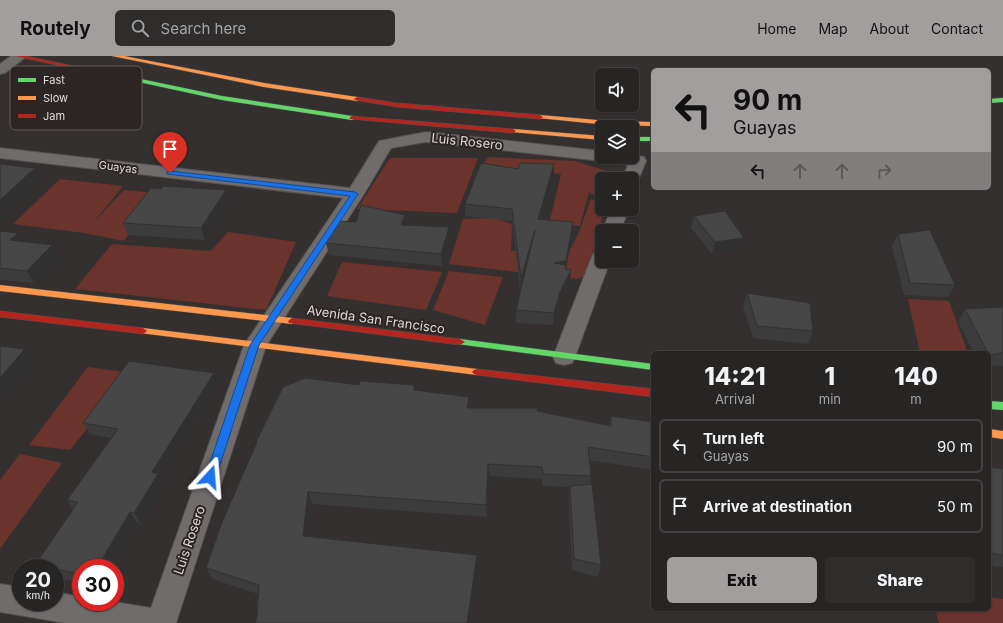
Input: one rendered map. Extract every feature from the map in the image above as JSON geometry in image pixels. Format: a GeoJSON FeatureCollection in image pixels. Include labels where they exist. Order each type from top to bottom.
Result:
{"type":"FeatureCollection","features":[{"type":"Feature","properties":{"kind":"main road"},"geometry":{"type":"LineString","coordinates":[[19,56],[67,66]]}},
{"type":"Feature","properties":{"kind":"main road"},"geometry":{"type":"LineString","coordinates":[[114,56],[264,85],[397,105],[608,123],[651,124]]}},
{"type":"Feature","properties":{"kind":"main road"},"geometry":{"type":"LineString","coordinates":[[142,81],[222,98],[356,119],[595,137]]}},
{"type":"Feature","properties":{"kind":"main road"},"geometry":{"type":"LineString","coordinates":[[991,101],[1003,100]]}},
{"type":"Feature","properties":{"kind":"main road"},"geometry":{"type":"LineString","coordinates":[[639,139],[651,139]]}},
{"type":"Feature","properties":{"kind":"main road","name":"Avenida San Francisco"},"geometry":{"type":"LineString","coordinates":[[0,288],[272,318],[564,357],[651,367]]}},
{"type":"Feature","properties":{"kind":"main road"},"geometry":{"type":"LineString","coordinates":[[0,314],[651,393]]}},
{"type":"Feature","properties":{"kind":"main road"},"geometry":{"type":"LineString","coordinates":[[991,405],[1003,406]]}},
{"type":"Feature","properties":{"kind":"main road"},"geometry":{"type":"LineString","coordinates":[[991,433],[1003,435]]}},
{"type":"Feature","properties":{"kind":"street"},"geometry":{"type":"LineString","coordinates":[[0,70],[19,56]]}},
{"type":"Feature","properties":{"kind":"street","name":"Luis Rosero"},"geometry":{"type":"LineString","coordinates":[[161,623],[255,345],[355,194],[385,144],[426,137],[595,155]]}},
{"type":"Feature","properties":{"kind":"street","name":"Guayas"},"geometry":{"type":"LineString","coordinates":[[0,153],[355,194]]}},
{"type":"Feature","properties":{"kind":"street"},"geometry":{"type":"LineString","coordinates":[[564,357],[597,268]]}},
{"type":"Feature","properties":{"kind":"street"},"geometry":{"type":"LineString","coordinates":[[0,598],[12,600]]}},
{"type":"Feature","properties":{"kind":"street"},"geometry":{"type":"LineString","coordinates":[[64,608],[155,623]]}},
{"type":"Feature","properties":{"kind":"shaded area"},"geometry":{"type":"Polygon","coordinates":[[[488,157],[575,161],[610,172],[595,172],[595,196],[589,192],[580,226],[549,224],[561,174],[481,167],[488,157]]]}},
{"type":"Feature","properties":{"kind":"shaded area"},"geometry":{"type":"Polygon","coordinates":[[[390,158],[478,158],[457,213],[357,209],[390,158]]]}},
{"type":"Feature","properties":{"kind":"shaded area"},"geometry":{"type":"Polygon","coordinates":[[[60,179],[123,186],[92,224],[124,190],[155,193],[124,241],[84,233],[13,224],[60,179]]]}},
{"type":"Feature","properties":{"kind":"shaded area"},"geometry":{"type":"Polygon","coordinates":[[[591,199],[595,201],[595,216],[602,216],[600,224],[595,224],[595,246],[588,275],[577,279],[449,264],[463,219],[495,218],[512,224],[511,251],[569,252],[579,232],[591,199]]]}},
{"type":"Feature","properties":{"kind":"shaded area"},"geometry":{"type":"Polygon","coordinates":[[[228,232],[296,242],[266,310],[75,289],[112,244],[211,251],[228,232]]]}},
{"type":"Feature","properties":{"kind":"shaded area"},"geometry":{"type":"Polygon","coordinates":[[[342,262],[442,272],[426,310],[327,296],[342,262]]]}},
{"type":"Feature","properties":{"kind":"shaded area"},"geometry":{"type":"Polygon","coordinates":[[[449,271],[503,277],[485,325],[433,310],[449,271]]]}},
{"type":"Feature","properties":{"kind":"shaded area"},"geometry":{"type":"Polygon","coordinates":[[[908,299],[949,301],[967,351],[920,351],[908,299]]]}},
{"type":"Feature","properties":{"kind":"shaded area"},"geometry":{"type":"Polygon","coordinates":[[[88,367],[132,373],[70,450],[29,445],[88,367]]]}},
{"type":"Feature","properties":{"kind":"shaded area"},"geometry":{"type":"Polygon","coordinates":[[[20,454],[62,463],[0,549],[0,480],[20,454]]]}},
{"type":"Feature","properties":{"kind":"shaded area"},"geometry":{"type":"Polygon","coordinates":[[[991,597],[1003,599],[1003,623],[939,623],[936,611],[991,611],[991,597]]]}},
{"type":"Feature","properties":{"kind":"building"},"geometry":{"type":"Polygon","coordinates":[[[481,163],[518,169],[520,163],[554,164],[538,219],[573,222],[566,261],[554,263],[566,265],[565,269],[571,270],[560,292],[554,313],[516,310],[535,230],[521,278],[512,209],[465,204],[481,163]]]}},
{"type":"Feature","properties":{"kind":"building"},"geometry":{"type":"Polygon","coordinates":[[[0,164],[35,168],[0,200],[0,164]]]}},
{"type":"Feature","properties":{"kind":"building"},"geometry":{"type":"Polygon","coordinates":[[[163,186],[226,190],[201,228],[123,223],[151,188],[161,189],[163,186]]]}},
{"type":"Feature","properties":{"kind":"building"},"geometry":{"type":"Polygon","coordinates":[[[361,205],[405,215],[401,225],[449,227],[441,254],[326,243],[326,239],[338,221],[356,222],[361,205]]]}},
{"type":"Feature","properties":{"kind":"building"},"geometry":{"type":"Polygon","coordinates":[[[725,211],[744,238],[715,242],[694,216],[725,211]]]}},
{"type":"Feature","properties":{"kind":"building"},"geometry":{"type":"Polygon","coordinates":[[[930,230],[955,285],[910,283],[898,234],[930,230]]]}},
{"type":"Feature","properties":{"kind":"building"},"geometry":{"type":"Polygon","coordinates":[[[0,231],[18,233],[10,240],[52,245],[27,271],[0,268],[0,231]]]}},
{"type":"Feature","properties":{"kind":"building"},"geometry":{"type":"Polygon","coordinates":[[[747,293],[810,303],[813,331],[757,326],[747,293]]]}},
{"type":"Feature","properties":{"kind":"building"},"geometry":{"type":"Polygon","coordinates":[[[1003,307],[1003,353],[991,355],[991,351],[987,351],[965,309],[1003,307]]]}},
{"type":"Feature","properties":{"kind":"building"},"geometry":{"type":"Polygon","coordinates":[[[0,346],[25,349],[0,378],[0,346]]]}},
{"type":"Feature","properties":{"kind":"building"},"geometry":{"type":"Polygon","coordinates":[[[129,361],[214,373],[152,472],[158,474],[134,513],[130,512],[102,559],[72,559],[72,572],[64,571],[64,559],[39,559],[78,502],[67,500],[118,429],[83,423],[129,361]]]}},
{"type":"Feature","properties":{"kind":"building"},"geometry":{"type":"Polygon","coordinates":[[[305,378],[359,385],[360,381],[414,385],[414,390],[469,397],[467,408],[537,408],[537,411],[611,426],[611,416],[651,422],[651,457],[588,447],[591,476],[543,474],[542,467],[488,464],[486,505],[308,492],[303,536],[477,555],[467,623],[255,623],[257,616],[259,585],[206,568],[222,522],[256,442],[283,387],[305,378]]]}},
{"type":"Feature","properties":{"kind":"building"},"geometry":{"type":"Polygon","coordinates":[[[991,467],[1003,469],[1003,555],[991,553],[991,467]]]}},
{"type":"Feature","properties":{"kind":"building"},"geometry":{"type":"Polygon","coordinates":[[[592,484],[601,565],[574,559],[570,486],[592,484]]]}},
{"type":"Feature","properties":{"kind":"traffic: fast"},"geometry":{"type":"LineString","coordinates":[[142,81],[222,98],[352,118]]}},
{"type":"Feature","properties":{"kind":"traffic: fast"},"geometry":{"type":"LineString","coordinates":[[991,101],[1003,100]]}},
{"type":"Feature","properties":{"kind":"traffic: fast"},"geometry":{"type":"LineString","coordinates":[[639,139],[651,139]]}},
{"type":"Feature","properties":{"kind":"traffic: fast"},"geometry":{"type":"LineString","coordinates":[[460,342],[651,367]]}},
{"type":"Feature","properties":{"kind":"traffic: fast"},"geometry":{"type":"LineString","coordinates":[[991,405],[1003,406]]}},
{"type":"Feature","properties":{"kind":"traffic: slow"},"geometry":{"type":"LineString","coordinates":[[115,56],[264,85],[357,99]]}},
{"type":"Feature","properties":{"kind":"traffic: slow"},"geometry":{"type":"LineString","coordinates":[[540,117],[608,123],[651,124]]}},
{"type":"Feature","properties":{"kind":"traffic: slow"},"geometry":{"type":"LineString","coordinates":[[513,131],[595,137]]}},
{"type":"Feature","properties":{"kind":"traffic: slow"},"geometry":{"type":"LineString","coordinates":[[0,288],[292,321]]}},
{"type":"Feature","properties":{"kind":"traffic: slow"},"geometry":{"type":"LineString","coordinates":[[143,331],[477,372]]}},
{"type":"Feature","properties":{"kind":"traffic: slow"},"geometry":{"type":"LineString","coordinates":[[991,433],[1003,435]]}},
{"type":"Feature","properties":{"kind":"traffic: jam"},"geometry":{"type":"LineString","coordinates":[[18,56],[67,66]]}},
{"type":"Feature","properties":{"kind":"traffic: jam"},"geometry":{"type":"LineString","coordinates":[[357,99],[397,105],[540,117]]}},
{"type":"Feature","properties":{"kind":"traffic: jam"},"geometry":{"type":"LineString","coordinates":[[352,118],[513,131]]}},
{"type":"Feature","properties":{"kind":"traffic: jam"},"geometry":{"type":"LineString","coordinates":[[0,314],[143,331]]}},
{"type":"Feature","properties":{"kind":"traffic: jam"},"geometry":{"type":"LineString","coordinates":[[292,321],[460,342]]}},
{"type":"Feature","properties":{"kind":"traffic: jam"},"geometry":{"type":"LineString","coordinates":[[477,372],[651,393]]}},
{"type":"Feature","properties":{"kind":"route"},"geometry":{"type":"LineString","coordinates":[[170,173],[355,194],[255,345],[210,477]]}}]}
